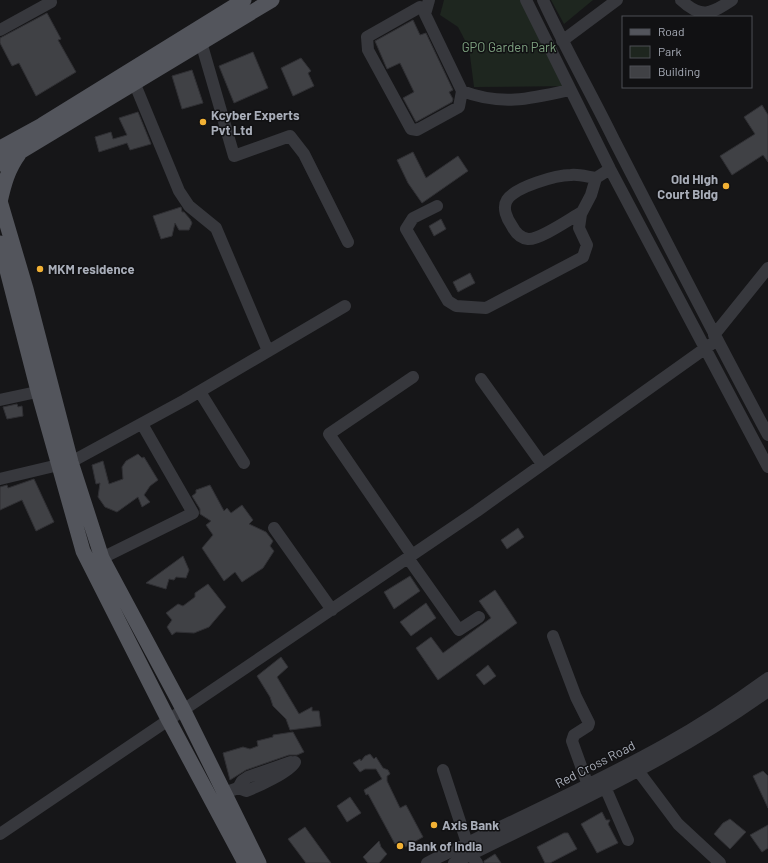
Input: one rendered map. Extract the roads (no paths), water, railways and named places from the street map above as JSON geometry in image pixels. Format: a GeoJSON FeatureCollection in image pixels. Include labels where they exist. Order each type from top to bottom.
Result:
{"type":"FeatureCollection","features":[{"type":"Feature","properties":{"kind":"main road"},"geometry":{"type":"LineString","coordinates":[[0,164],[11,144],[244,0]]}},
{"type":"Feature","properties":{"kind":"main road"},"geometry":{"type":"LineString","coordinates":[[0,148],[11,144],[134,82],[272,0]]}},
{"type":"Feature","properties":{"kind":"main road"},"geometry":{"type":"LineString","coordinates":[[11,144],[11,165],[5,180],[0,201],[26,289],[44,390]]}},
{"type":"Feature","properties":{"kind":"main road"},"geometry":{"type":"LineString","coordinates":[[0,243],[65,463],[83,551],[169,721],[241,842],[260,863]]}},
{"type":"Feature","properties":{"kind":"main road"},"geometry":{"type":"LineString","coordinates":[[65,463],[102,558],[184,711],[224,792],[241,842],[245,863]]}},
{"type":"Feature","properties":{"kind":"street"},"geometry":{"type":"LineString","coordinates":[[0,30],[51,2],[50,0]]}},
{"type":"Feature","properties":{"kind":"street"},"geometry":{"type":"LineString","coordinates":[[526,0],[569,90],[768,467]]}},
{"type":"Feature","properties":{"kind":"street"},"geometry":{"type":"LineString","coordinates":[[543,0],[562,42],[598,107],[715,337],[768,435]]}},
{"type":"Feature","properties":{"kind":"street"},"geometry":{"type":"LineString","coordinates":[[562,42],[617,0]]}},
{"type":"Feature","properties":{"kind":"street"},"geometry":{"type":"LineString","coordinates":[[681,0],[690,9],[703,13],[716,11],[732,0]]}},
{"type":"Feature","properties":{"kind":"street"},"geometry":{"type":"LineString","coordinates":[[422,5],[462,91],[462,102],[459,107],[417,130],[411,129],[368,50],[367,37],[422,5]]}},
{"type":"Feature","properties":{"kind":"street"},"geometry":{"type":"LineString","coordinates":[[201,42],[234,156],[290,136],[304,154],[348,242]]}},
{"type":"Feature","properties":{"kind":"street"},"geometry":{"type":"LineString","coordinates":[[134,82],[179,191],[189,206],[216,228],[268,351]]}},
{"type":"Feature","properties":{"kind":"street"},"geometry":{"type":"LineString","coordinates":[[462,91],[479,98],[495,100],[528,100],[569,90]]}},
{"type":"Feature","properties":{"kind":"street"},"geometry":{"type":"LineString","coordinates":[[437,206],[412,218],[406,229],[448,301],[456,306],[486,308],[583,258],[587,245],[578,228],[582,212],[591,195],[596,178],[610,169]]}},
{"type":"Feature","properties":{"kind":"street"},"geometry":{"type":"LineString","coordinates":[[582,212],[529,239],[521,237],[515,231],[508,220],[505,211],[507,200],[517,192],[544,179],[573,174],[596,178]]}},
{"type":"Feature","properties":{"kind":"street"},"geometry":{"type":"LineString","coordinates":[[0,834],[332,610],[542,464],[705,348],[768,268]]}},
{"type":"Feature","properties":{"kind":"street"},"geometry":{"type":"LineString","coordinates":[[0,479],[65,463],[142,424],[200,392],[345,306]]}},
{"type":"Feature","properties":{"kind":"street"},"geometry":{"type":"LineString","coordinates":[[413,377],[328,434],[459,630],[479,617]]}},
{"type":"Feature","properties":{"kind":"street"},"geometry":{"type":"LineString","coordinates":[[481,379],[542,464]]}},
{"type":"Feature","properties":{"kind":"street"},"geometry":{"type":"LineString","coordinates":[[0,400],[44,390]]}},
{"type":"Feature","properties":{"kind":"street"},"geometry":{"type":"LineString","coordinates":[[200,392],[244,463]]}},
{"type":"Feature","properties":{"kind":"street"},"geometry":{"type":"LineString","coordinates":[[102,558],[193,513],[142,424]]}},
{"type":"Feature","properties":{"kind":"street"},"geometry":{"type":"LineString","coordinates":[[274,528],[332,610]]}},
{"type":"Feature","properties":{"kind":"street"},"geometry":{"type":"LineString","coordinates":[[553,636],[576,698],[589,723],[588,726],[574,735],[572,741],[589,790]]}},
{"type":"Feature","properties":{"kind":"street","name":"Red Cross Road"},"geometry":{"type":"LineString","coordinates":[[630,769],[768,678]]}},
{"type":"Feature","properties":{"kind":"street","name":"Red Cross Road"},"geometry":{"type":"LineString","coordinates":[[427,863],[467,843],[608,782],[744,708],[768,691]]}},
{"type":"Feature","properties":{"kind":"street"},"geometry":{"type":"LineString","coordinates":[[630,769],[678,824],[717,862]]}},
{"type":"Feature","properties":{"kind":"street"},"geometry":{"type":"LineString","coordinates":[[443,770],[467,843],[474,859]]}},
{"type":"Feature","properties":{"kind":"street"},"geometry":{"type":"LineString","coordinates":[[608,782],[615,807],[628,840]]}},
{"type":"Feature","properties":{"kind":"street"},"geometry":{"type":"LineString","coordinates":[[224,792],[238,788]]}},
{"type":"Feature","properties":{"kind":"street","name":"Red Cross Road"},"geometry":{"type":"LineString","coordinates":[[454,863],[474,859],[589,790]]}},
{"type":"Feature","properties":{"kind":"place","name":"Kcyber Experts Pvt Ltd"},"geometry":{"type":"Point","coordinates":[203,122]}},
{"type":"Feature","properties":{"kind":"place","name":"Old High Court Bldg"},"geometry":{"type":"Point","coordinates":[726,186]}},
{"type":"Feature","properties":{"kind":"place","name":"MKM residence"},"geometry":{"type":"Point","coordinates":[40,269]}},
{"type":"Feature","properties":{"kind":"place","name":"Axis Bank"},"geometry":{"type":"Point","coordinates":[434,825]}},
{"type":"Feature","properties":{"kind":"place","name":"Bank of India"},"geometry":{"type":"Point","coordinates":[400,846]}},
{"type":"Feature","properties":{"kind":"park label","name":"GPO Garden Park"},"geometry":{"type":"Point","coordinates":[509,47]}}]}
